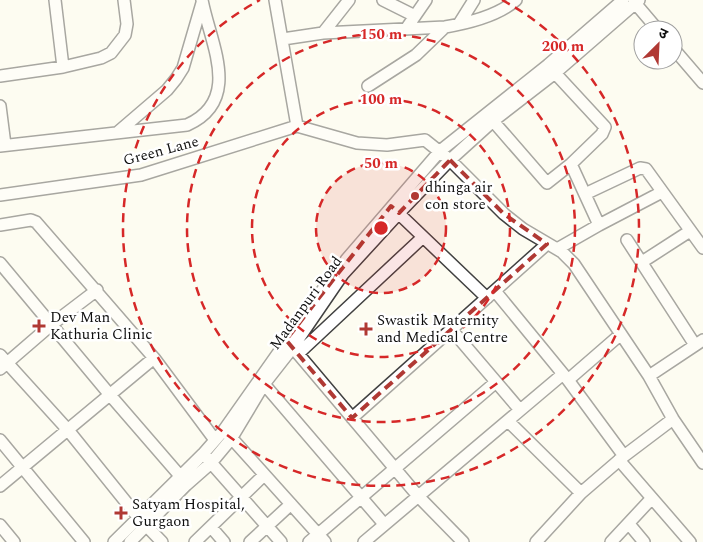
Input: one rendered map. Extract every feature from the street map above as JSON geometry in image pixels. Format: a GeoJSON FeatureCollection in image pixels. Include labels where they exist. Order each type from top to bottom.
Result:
{"type":"FeatureCollection","features":[{"type":"Feature","properties":{"kind":"street"},"geometry":{"type":"LineString","coordinates":[[55,0],[63,67]]}},
{"type":"Feature","properties":{"kind":"street"},"geometry":{"type":"LineString","coordinates":[[0,76],[63,67],[101,58],[111,53],[125,35],[124,0]]}},
{"type":"Feature","properties":{"kind":"street"},"geometry":{"type":"LineString","coordinates":[[275,0],[297,126],[357,143],[387,145],[425,140],[450,160],[504,214],[523,229],[567,256],[649,376],[673,419],[703,463]]}},
{"type":"Feature","properties":{"kind":"street"},"geometry":{"type":"LineString","coordinates":[[323,33],[350,0]]}},
{"type":"Feature","properties":{"kind":"street"},"geometry":{"type":"LineString","coordinates":[[383,0],[415,16]]}},
{"type":"Feature","properties":{"kind":"street"},"geometry":{"type":"LineString","coordinates":[[406,29],[426,0]]}},
{"type":"Feature","properties":{"kind":"street"},"geometry":{"type":"LineString","coordinates":[[459,24],[474,0]]}},
{"type":"Feature","properties":{"kind":"street"},"geometry":{"type":"LineString","coordinates":[[283,39],[323,33],[445,27],[505,9],[516,0]]}},
{"type":"Feature","properties":{"kind":"street"},"geometry":{"type":"LineString","coordinates":[[610,12],[616,0]]}},
{"type":"Feature","properties":{"kind":"street","name":"Madanpuri Road"},"geometry":{"type":"LineString","coordinates":[[395,210],[440,151],[548,65],[623,0]]}},
{"type":"Feature","properties":{"kind":"street"},"geometry":{"type":"LineString","coordinates":[[636,1],[650,20]]}},
{"type":"Feature","properties":{"kind":"street","name":"Madanpuri Road"},"geometry":{"type":"LineString","coordinates":[[130,542],[186,485],[211,463],[261,382],[293,347],[339,268],[395,210],[493,121],[555,72],[636,1]]}},
{"type":"Feature","properties":{"kind":"street"},"geometry":{"type":"LineString","coordinates":[[0,106],[2,146],[187,125],[196,121],[214,100],[219,82],[218,61],[202,2]]}},
{"type":"Feature","properties":{"kind":"street"},"geometry":{"type":"LineString","coordinates":[[118,132],[167,90],[176,79],[183,68],[202,2]]}},
{"type":"Feature","properties":{"kind":"street"},"geometry":{"type":"LineString","coordinates":[[368,86],[416,54],[445,27]]}},
{"type":"Feature","properties":{"kind":"street"},"geometry":{"type":"LineString","coordinates":[[683,60],[703,83]]}},
{"type":"Feature","properties":{"kind":"street"},"geometry":{"type":"LineString","coordinates":[[493,121],[547,183],[571,164],[602,134],[605,127],[555,72]]}},
{"type":"Feature","properties":{"kind":"street","name":"Green Lane"},"geometry":{"type":"LineString","coordinates":[[0,195],[141,175],[297,126]]}},
{"type":"Feature","properties":{"kind":"street"},"geometry":{"type":"LineString","coordinates":[[571,164],[599,225]]}},
{"type":"Feature","properties":{"kind":"street"},"geometry":{"type":"LineString","coordinates":[[585,194],[642,168],[647,170],[702,245]]}},
{"type":"Feature","properties":{"kind":"street"},"geometry":{"type":"LineString","coordinates":[[352,418],[491,294],[552,246],[599,225],[662,192]]}},
{"type":"Feature","properties":{"kind":"street"},"geometry":{"type":"LineString","coordinates":[[395,210],[423,237],[491,294],[565,377],[652,498],[690,542]]}},
{"type":"Feature","properties":{"kind":"street"},"geometry":{"type":"LineString","coordinates":[[0,225],[34,221],[154,358],[215,440]]}},
{"type":"Feature","properties":{"kind":"street"},"geometry":{"type":"LineString","coordinates":[[642,262],[690,231]]}},
{"type":"Feature","properties":{"kind":"street"},"geometry":{"type":"LineString","coordinates":[[423,237],[293,347],[418,496],[463,542]]}},
{"type":"Feature","properties":{"kind":"street"},"geometry":{"type":"LineString","coordinates":[[628,240],[699,342],[649,376]]}},
{"type":"Feature","properties":{"kind":"street"},"geometry":{"type":"LineString","coordinates":[[0,263],[110,395],[181,476]]}},
{"type":"Feature","properties":{"kind":"street"},"geometry":{"type":"LineString","coordinates":[[96,290],[2,363],[68,430],[138,517],[162,542]]}},
{"type":"Feature","properties":{"kind":"street"},"geometry":{"type":"LineString","coordinates":[[451,329],[520,410]]}},
{"type":"Feature","properties":{"kind":"street"},"geometry":{"type":"LineString","coordinates":[[364,542],[520,410],[621,334]]}},
{"type":"Feature","properties":{"kind":"street"},"geometry":{"type":"LineString","coordinates":[[0,486],[154,358]]}},
{"type":"Feature","properties":{"kind":"street"},"geometry":{"type":"LineString","coordinates":[[261,382],[384,524]]}},
{"type":"Feature","properties":{"kind":"street"},"geometry":{"type":"LineString","coordinates":[[228,434],[291,504],[318,539],[361,497],[496,382]]}},
{"type":"Feature","properties":{"kind":"street"},"geometry":{"type":"LineString","coordinates":[[536,542],[581,493],[622,458],[673,419]]}},
{"type":"Feature","properties":{"kind":"street"},"geometry":{"type":"LineString","coordinates":[[508,421],[581,493]]}},
{"type":"Feature","properties":{"kind":"street","name":"Madanpuri Road"},"geometry":{"type":"LineString","coordinates":[[114,542],[215,440],[228,434]]}},
{"type":"Feature","properties":{"kind":"street"},"geometry":{"type":"LineString","coordinates":[[0,440],[84,542]]}},
{"type":"Feature","properties":{"kind":"street"},"geometry":{"type":"LineString","coordinates":[[203,454],[281,542]]}},
{"type":"Feature","properties":{"kind":"street"},"geometry":{"type":"LineString","coordinates":[[195,542],[264,475]]}},
{"type":"Feature","properties":{"kind":"street"},"geometry":{"type":"LineString","coordinates":[[611,542],[652,498]]}},
{"type":"Feature","properties":{"kind":"street"},"geometry":{"type":"LineString","coordinates":[[250,542],[291,504]]}},
{"type":"Feature","properties":{"kind":"street"},"geometry":{"type":"LineString","coordinates":[[629,524],[644,542]]}},
{"type":"Feature","properties":{"kind":"street"},"geometry":{"type":"LineString","coordinates":[[0,525],[14,542]]}},
{"type":"Feature","properties":{"kind":"street"},"geometry":{"type":"LineString","coordinates":[[211,527],[224,542]]}},
{"type":"Feature","properties":{"kind":"highlighted area"},"geometry":{"type":"Polygon","coordinates":[[[450,160],[504,214],[547,244],[352,418],[286,340],[391,206],[399,213],[450,160]]]}},
{"type":"Feature","properties":{"kind":"place","name":"dhinga air con store"},"geometry":{"type":"Point","coordinates":[415,196]}},
{"type":"Feature","properties":{"kind":"place","name":"Dev Man Kathuria Clinic"},"geometry":{"type":"Point","coordinates":[39,326]}},
{"type":"Feature","properties":{"kind":"place","name":"Swastik Maternity and Medical Centre"},"geometry":{"type":"Point","coordinates":[366,329]}},
{"type":"Feature","properties":{"kind":"place","name":"Satyam Hospital, Gurgaon"},"geometry":{"type":"Point","coordinates":[121,513]}}]}
